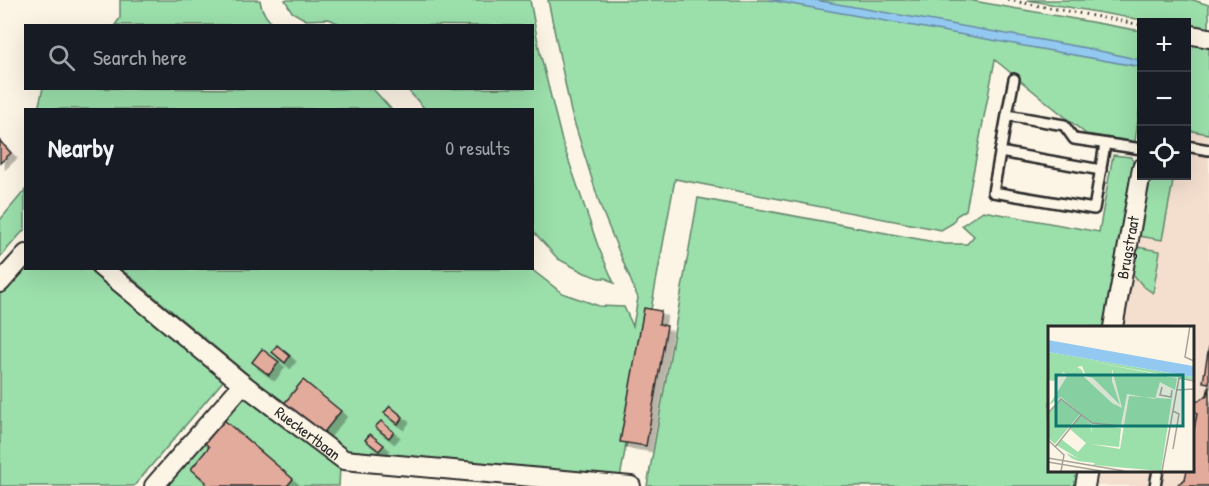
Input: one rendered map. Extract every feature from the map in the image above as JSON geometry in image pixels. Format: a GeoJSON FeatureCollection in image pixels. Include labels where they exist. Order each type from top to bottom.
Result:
{"type":"FeatureCollection","features":[{"type":"Feature","properties":{"kind":"street"},"geometry":{"type":"LineString","coordinates":[[1191,35],[1209,38]]}},
{"type":"Feature","properties":{"kind":"street","name":"Brugstraat"},"geometry":{"type":"LineString","coordinates":[[1113,326],[1140,180]]}},
{"type":"Feature","properties":{"kind":"street"},"geometry":{"type":"LineString","coordinates":[[0,283],[24,256]]}},
{"type":"Feature","properties":{"kind":"street","name":"Rueckertbaan"},"geometry":{"type":"LineString","coordinates":[[104,270],[243,384],[344,460],[631,486]]}},
{"type":"Feature","properties":{"kind":"street"},"geometry":{"type":"LineString","coordinates":[[154,486],[243,384]]}},
{"type":"Feature","properties":{"kind":"street"},"geometry":{"type":"LineString","coordinates":[[1085,486],[1088,471]]}},
{"type":"Feature","properties":{"kind":"lane"},"geometry":{"type":"LineString","coordinates":[[1014,79],[993,192],[1094,208],[1105,144]]}},
{"type":"Feature","properties":{"kind":"lane"},"geometry":{"type":"LineString","coordinates":[[1007,115],[1064,125],[1074,139],[1137,148]]}},
{"type":"Feature","properties":{"kind":"lane"},"geometry":{"type":"LineString","coordinates":[[1191,147],[1209,150]]}},
{"type":"Feature","properties":{"kind":"lane"},"geometry":{"type":"LineString","coordinates":[[1000,152],[1101,170]]}},
{"type":"Feature","properties":{"kind":"lane"},"geometry":{"type":"LineString","coordinates":[[1155,486],[1158,471]]}},
{"type":"Feature","properties":{"kind":"path"},"geometry":{"type":"LineString","coordinates":[[1008,0],[1137,25]]}},
{"type":"Feature","properties":{"kind":"shaded area"},"geometry":{"type":"Polygon","coordinates":[[[1191,131],[1209,134],[1209,486],[1094,486],[1097,471],[1194,471],[1194,326],[1123,326],[1148,180],[1191,180],[1191,131]]]}},
{"type":"Feature","properties":{"kind":"green space"},"geometry":{"type":"Polygon","coordinates":[[[120,0],[260,0],[265,14],[274,24],[116,24],[120,18],[120,0]]]}},
{"type":"Feature","properties":{"kind":"green space"},"geometry":{"type":"Polygon","coordinates":[[[285,0],[530,0],[540,53],[562,141],[598,246],[614,283],[606,278],[585,273],[558,259],[534,232],[534,108],[424,108],[408,90],[534,90],[534,24],[340,24],[329,19],[306,20],[292,12],[285,0]]]}},
{"type":"Feature","properties":{"kind":"green space"},"geometry":{"type":"Polygon","coordinates":[[[548,0],[968,0],[1137,30],[1135,142],[1086,134],[995,60],[966,210],[956,216],[953,223],[941,230],[675,179],[620,478],[345,455],[122,270],[532,270],[562,293],[599,306],[624,307],[633,326],[638,298],[601,208],[571,112],[548,0]]]}},
{"type":"Feature","properties":{"kind":"green space"},"geometry":{"type":"Polygon","coordinates":[[[1027,0],[1193,0],[1209,5],[1209,33],[1191,30],[1191,18],[1137,19],[1027,0]]]}},
{"type":"Feature","properties":{"kind":"green space"},"geometry":{"type":"Polygon","coordinates":[[[1191,40],[1209,44],[1209,134],[1191,131],[1191,40]]]}},
{"type":"Feature","properties":{"kind":"green space"},"geometry":{"type":"Polygon","coordinates":[[[43,90],[374,90],[390,108],[38,108],[43,90]]]}},
{"type":"Feature","properties":{"kind":"green space"},"geometry":{"type":"Polygon","coordinates":[[[1113,155],[1131,157],[1134,163],[1109,326],[1048,326],[1048,471],[1083,471],[1080,486],[647,486],[698,198],[945,244],[967,244],[974,236],[962,225],[983,211],[1099,232],[1113,155]]]}},
{"type":"Feature","properties":{"kind":"green space"},"geometry":{"type":"Polygon","coordinates":[[[1148,180],[1173,180],[1162,240],[1138,236],[1148,180]]]}},
{"type":"Feature","properties":{"kind":"green space"},"geometry":{"type":"Polygon","coordinates":[[[24,191],[24,230],[0,257],[0,220],[24,191]]]}},
{"type":"Feature","properties":{"kind":"green space"},"geometry":{"type":"Polygon","coordinates":[[[1137,247],[1160,251],[1153,293],[1143,286],[1132,273],[1137,247]]]}},
{"type":"Feature","properties":{"kind":"green space"},"geometry":{"type":"Polygon","coordinates":[[[24,251],[24,270],[100,270],[229,374],[134,486],[0,486],[0,279],[24,251]]]}},
{"type":"Feature","properties":{"kind":"green space"},"geometry":{"type":"Polygon","coordinates":[[[242,384],[340,467],[339,486],[154,486],[242,384]]]}},
{"type":"Feature","properties":{"kind":"water"},"geometry":{"type":"Polygon","coordinates":[[[769,0],[815,0],[1086,48],[1137,59],[1137,66],[769,0]]]}},
{"type":"Feature","properties":{"kind":"building"},"geometry":{"type":"Polygon","coordinates":[[[0,141],[11,153],[0,163],[0,141]]]}},
{"type":"Feature","properties":{"kind":"building"},"geometry":{"type":"Polygon","coordinates":[[[644,308],[661,311],[659,324],[667,326],[646,446],[620,442],[644,308]]]}},
{"type":"Feature","properties":{"kind":"building"},"geometry":{"type":"Polygon","coordinates":[[[277,345],[290,356],[285,363],[272,352],[277,345]]]}},
{"type":"Feature","properties":{"kind":"building"},"geometry":{"type":"Polygon","coordinates":[[[1209,346],[1209,383],[1203,382],[1209,346]]]}},
{"type":"Feature","properties":{"kind":"building"},"geometry":{"type":"Polygon","coordinates":[[[262,349],[279,362],[269,375],[252,362],[262,349]]]}},
{"type":"Feature","properties":{"kind":"building"},"geometry":{"type":"Polygon","coordinates":[[[303,380],[341,411],[321,436],[283,405],[303,380]]]}},
{"type":"Feature","properties":{"kind":"building"},"geometry":{"type":"Polygon","coordinates":[[[1209,386],[1209,486],[1179,486],[1178,484],[1185,479],[1187,471],[1194,471],[1194,429],[1197,414],[1194,404],[1207,395],[1209,386]]]}},
{"type":"Feature","properties":{"kind":"building"},"geometry":{"type":"Polygon","coordinates":[[[390,406],[403,417],[398,424],[384,413],[390,406]]]}},
{"type":"Feature","properties":{"kind":"building"},"geometry":{"type":"Polygon","coordinates":[[[224,420],[293,479],[287,486],[209,486],[191,469],[209,447],[205,443],[224,420]]]}},
{"type":"Feature","properties":{"kind":"building"},"geometry":{"type":"Polygon","coordinates":[[[381,421],[394,432],[389,438],[375,427],[381,421]]]}},
{"type":"Feature","properties":{"kind":"building"},"geometry":{"type":"Polygon","coordinates":[[[370,434],[384,445],[379,451],[365,440],[370,434]]]}}]}
